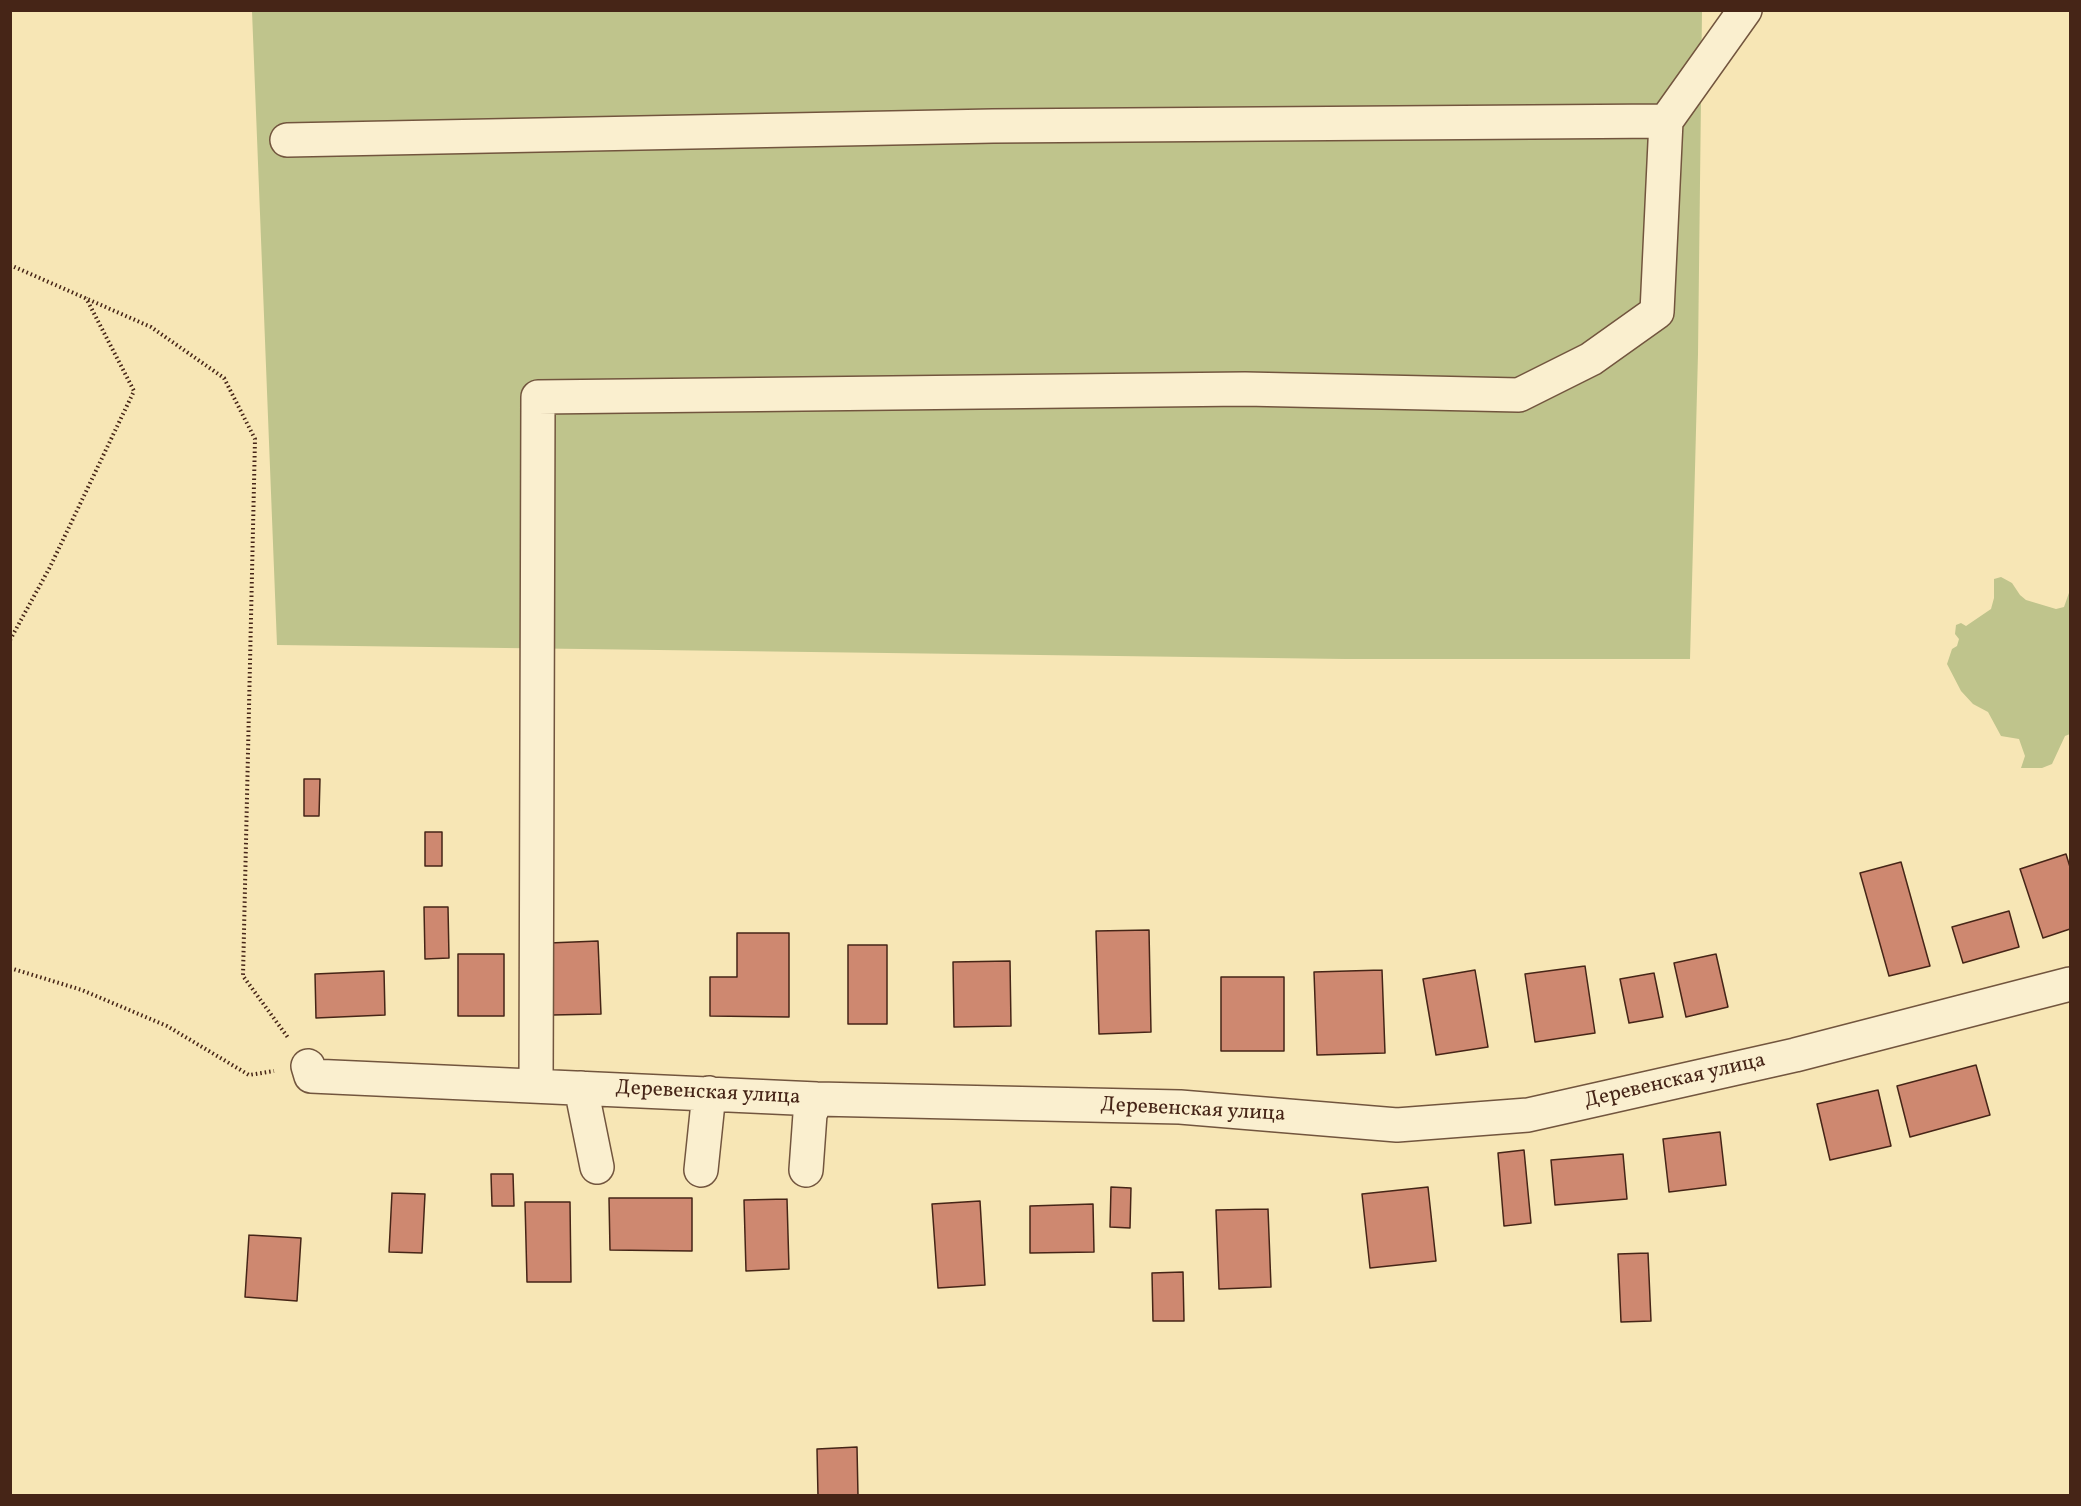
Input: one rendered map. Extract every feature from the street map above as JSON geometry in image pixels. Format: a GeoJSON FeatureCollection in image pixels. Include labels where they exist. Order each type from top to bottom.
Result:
{"type":"FeatureCollection","features":[{"type":"Feature","properties":{"kind":"street"},"geometry":{"type":"LineString","coordinates":[[536,1086],[538,397],[1245,389],[1519,395],[1591,359],[1657,312],[1666,121],[1745,10]]}},
{"type":"Feature","properties":{"kind":"street"},"geometry":{"type":"LineString","coordinates":[[287,140],[993,126],[1666,121]]}},
{"type":"Feature","properties":{"kind":"street","name":"Деревенская улица"},"geometry":{"type":"LineString","coordinates":[[308,1066],[311,1076],[817,1099],[1180,1107],[1397,1125],[1528,1115],[1795,1055],[2070,984]]}},
{"type":"Feature","properties":{"kind":"street"},"geometry":{"type":"LineString","coordinates":[[580,1088],[597,1167]]}},
{"type":"Feature","properties":{"kind":"street"},"geometry":{"type":"LineString","coordinates":[[701,1170],[709,1093]]}},
{"type":"Feature","properties":{"kind":"street"},"geometry":{"type":"LineString","coordinates":[[806,1170],[810,1114],[817,1099]]}},
{"type":"Feature","properties":{"kind":"path"},"geometry":{"type":"LineString","coordinates":[[10,265],[151,327],[224,378],[255,439],[243,976],[308,1066],[249,1075],[167,1026],[82,990],[10,968]]}},
{"type":"Feature","properties":{"kind":"path"},"geometry":{"type":"LineString","coordinates":[[10,640],[50,567],[134,391],[86,298]]}},
{"type":"Feature","properties":{"kind":"green space"},"geometry":{"type":"Polygon","coordinates":[[[252,11],[1702,11],[1698,354],[1690,659],[1345,659],[277,645],[252,11]]]}},
{"type":"Feature","properties":{"kind":"green space"},"geometry":{"type":"Polygon","coordinates":[[[2001,577],[2012,583],[2026,600],[2056,609],[2064,607],[2070,590],[2070,734],[2065,736],[2052,764],[2042,768],[2021,768],[2025,756],[2019,739],[2001,736],[1988,712],[1973,704],[1961,691],[1947,664],[1952,649],[1957,646],[1959,639],[1955,634],[1956,625],[1961,623],[1966,626],[1991,609],[1994,598],[1994,579],[2001,577]]]}},
{"type":"Feature","properties":{"kind":"building"},"geometry":{"type":"Polygon","coordinates":[[[304,779],[320,779],[319,816],[304,816],[304,779]]]}},
{"type":"Feature","properties":{"kind":"building"},"geometry":{"type":"Polygon","coordinates":[[[425,832],[442,832],[442,866],[425,866],[425,832]]]}},
{"type":"Feature","properties":{"kind":"building"},"geometry":{"type":"Polygon","coordinates":[[[2066,854],[2070,867],[2070,929],[2043,938],[2020,869],[2066,854]]]}},
{"type":"Feature","properties":{"kind":"building"},"geometry":{"type":"Polygon","coordinates":[[[1901,862],[1930,966],[1889,976],[1860,873],[1901,862]]]}},
{"type":"Feature","properties":{"kind":"building"},"geometry":{"type":"Polygon","coordinates":[[[424,907],[448,907],[449,958],[425,959],[424,907]]]}},
{"type":"Feature","properties":{"kind":"building"},"geometry":{"type":"Polygon","coordinates":[[[2009,911],[2019,947],[1963,963],[1952,927],[2009,911]]]}},
{"type":"Feature","properties":{"kind":"building"},"geometry":{"type":"Polygon","coordinates":[[[1149,930],[1151,1032],[1099,1034],[1096,931],[1149,930]]]}},
{"type":"Feature","properties":{"kind":"building"},"geometry":{"type":"Polygon","coordinates":[[[737,933],[789,933],[789,1017],[710,1016],[710,977],[737,977],[737,933]]]}},
{"type":"Feature","properties":{"kind":"building"},"geometry":{"type":"Polygon","coordinates":[[[598,941],[601,1014],[552,1015],[549,943],[598,941]]]}},
{"type":"Feature","properties":{"kind":"building"},"geometry":{"type":"Polygon","coordinates":[[[848,945],[887,945],[887,1024],[848,1024],[848,945]]]}},
{"type":"Feature","properties":{"kind":"building"},"geometry":{"type":"Polygon","coordinates":[[[458,954],[504,954],[504,1016],[458,1016],[458,954]]]}},
{"type":"Feature","properties":{"kind":"building"},"geometry":{"type":"Polygon","coordinates":[[[1716,954],[1728,1007],[1686,1017],[1674,963],[1716,954]]]}},
{"type":"Feature","properties":{"kind":"building"},"geometry":{"type":"Polygon","coordinates":[[[1010,961],[1011,1026],[954,1027],[953,962],[1010,961]]]}},
{"type":"Feature","properties":{"kind":"building"},"geometry":{"type":"Polygon","coordinates":[[[1585,966],[1595,1033],[1535,1042],[1525,974],[1585,966]]]}},
{"type":"Feature","properties":{"kind":"building"},"geometry":{"type":"Polygon","coordinates":[[[1382,970],[1385,1053],[1317,1055],[1314,972],[1382,970]]]}},
{"type":"Feature","properties":{"kind":"building"},"geometry":{"type":"Polygon","coordinates":[[[1475,970],[1488,1047],[1436,1055],[1423,979],[1475,970]]]}},
{"type":"Feature","properties":{"kind":"building"},"geometry":{"type":"Polygon","coordinates":[[[384,971],[385,1015],[316,1018],[315,974],[384,971]]]}},
{"type":"Feature","properties":{"kind":"building"},"geometry":{"type":"Polygon","coordinates":[[[1654,973],[1663,1017],[1629,1023],[1620,979],[1654,973]]]}},
{"type":"Feature","properties":{"kind":"building"},"geometry":{"type":"Polygon","coordinates":[[[1221,977],[1284,977],[1284,1051],[1221,1051],[1221,977]]]}},
{"type":"Feature","properties":{"kind":"building"},"geometry":{"type":"Polygon","coordinates":[[[1976,1065],[1990,1115],[1910,1137],[1897,1086],[1976,1065]]]}},
{"type":"Feature","properties":{"kind":"building"},"geometry":{"type":"Polygon","coordinates":[[[1878,1090],[1891,1146],[1830,1160],[1817,1104],[1878,1090]]]}},
{"type":"Feature","properties":{"kind":"building"},"geometry":{"type":"Polygon","coordinates":[[[1720,1132],[1726,1185],[1669,1192],[1663,1139],[1720,1132]]]}},
{"type":"Feature","properties":{"kind":"building"},"geometry":{"type":"Polygon","coordinates":[[[1524,1150],[1531,1223],[1504,1226],[1498,1153],[1524,1150]]]}},
{"type":"Feature","properties":{"kind":"building"},"geometry":{"type":"Polygon","coordinates":[[[1623,1154],[1627,1199],[1555,1205],[1551,1160],[1623,1154]]]}},
{"type":"Feature","properties":{"kind":"building"},"geometry":{"type":"Polygon","coordinates":[[[491,1174],[513,1174],[514,1206],[492,1206],[491,1174]]]}},
{"type":"Feature","properties":{"kind":"building"},"geometry":{"type":"Polygon","coordinates":[[[1111,1187],[1131,1188],[1130,1228],[1110,1227],[1111,1187]]]}},
{"type":"Feature","properties":{"kind":"building"},"geometry":{"type":"Polygon","coordinates":[[[1428,1187],[1436,1261],[1370,1268],[1362,1194],[1428,1187]]]}},
{"type":"Feature","properties":{"kind":"building"},"geometry":{"type":"Polygon","coordinates":[[[392,1193],[425,1194],[422,1253],[389,1252],[392,1193]]]}},
{"type":"Feature","properties":{"kind":"building"},"geometry":{"type":"Polygon","coordinates":[[[609,1198],[692,1198],[692,1251],[610,1250],[609,1198]]]}},
{"type":"Feature","properties":{"kind":"building"},"geometry":{"type":"Polygon","coordinates":[[[787,1199],[789,1269],[746,1271],[744,1200],[787,1199]]]}},
{"type":"Feature","properties":{"kind":"building"},"geometry":{"type":"Polygon","coordinates":[[[980,1201],[985,1285],[938,1288],[932,1204],[980,1201]]]}},
{"type":"Feature","properties":{"kind":"building"},"geometry":{"type":"Polygon","coordinates":[[[525,1202],[570,1202],[571,1282],[527,1282],[525,1202]]]}},
{"type":"Feature","properties":{"kind":"building"},"geometry":{"type":"Polygon","coordinates":[[[1093,1204],[1094,1252],[1030,1253],[1030,1206],[1093,1204]]]}},
{"type":"Feature","properties":{"kind":"building"},"geometry":{"type":"Polygon","coordinates":[[[1268,1209],[1271,1287],[1219,1289],[1216,1210],[1268,1209]]]}},
{"type":"Feature","properties":{"kind":"building"},"geometry":{"type":"Polygon","coordinates":[[[249,1235],[301,1238],[297,1301],[245,1297],[249,1235]]]}},
{"type":"Feature","properties":{"kind":"building"},"geometry":{"type":"Polygon","coordinates":[[[1648,1253],[1651,1321],[1621,1322],[1618,1254],[1648,1253]]]}},
{"type":"Feature","properties":{"kind":"building"},"geometry":{"type":"Polygon","coordinates":[[[1183,1272],[1184,1321],[1153,1321],[1152,1273],[1183,1272]]]}},
{"type":"Feature","properties":{"kind":"building"},"geometry":{"type":"Polygon","coordinates":[[[857,1447],[858,1496],[818,1496],[817,1449],[857,1447]]]}}]}
